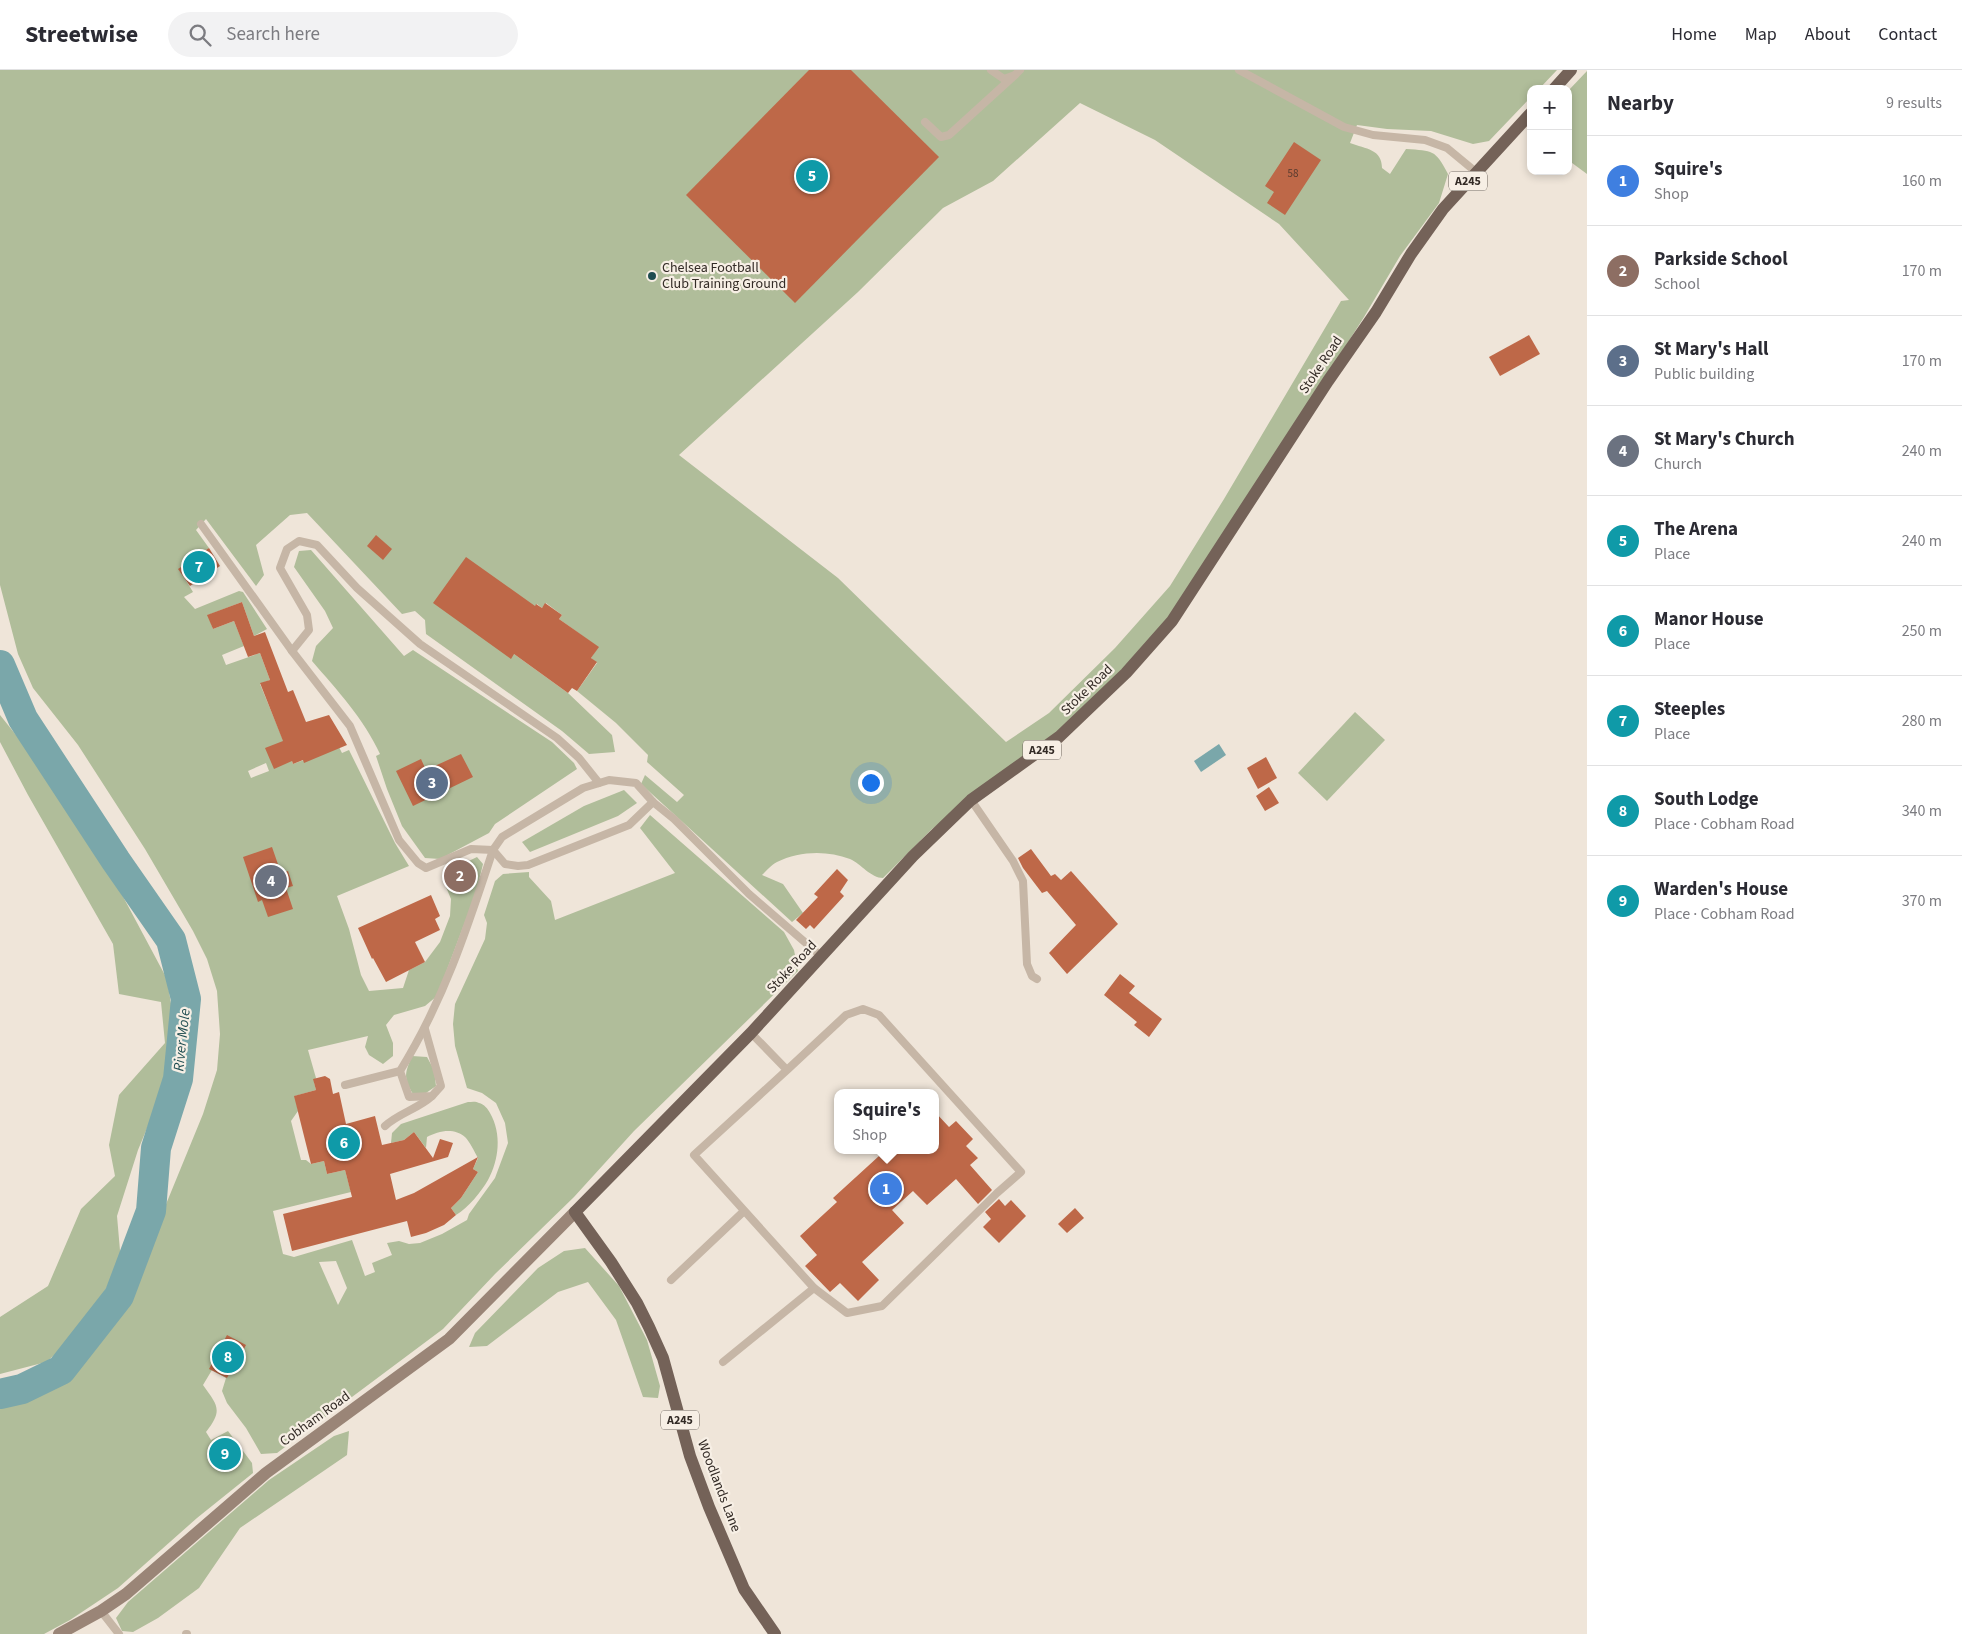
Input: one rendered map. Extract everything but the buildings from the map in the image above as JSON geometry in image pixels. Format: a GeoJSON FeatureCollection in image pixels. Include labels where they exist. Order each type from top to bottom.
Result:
{"type":"FeatureCollection","features":[{"type":"Feature","properties":{"kind":"main road"},"geometry":{"type":"LineString","coordinates":[[1558,85],[1571,70]]}},
{"type":"Feature","properties":{"kind":"main road","name":"Stoke Road"},"geometry":{"type":"LineString","coordinates":[[575,1212],[751,1033],[913,856],[971,800],[1058,737],[1126,673],[1172,620],[1328,381],[1376,312],[1411,254],[1443,209],[1527,117]]}},
{"type":"Feature","properties":{"kind":"main road","name":"Woodlands Lane"},"geometry":{"type":"LineString","coordinates":[[575,1212],[611,1262],[637,1303],[649,1327],[663,1358],[690,1456],[709,1507],[744,1589],[775,1634]]}},
{"type":"Feature","properties":{"kind":"street","name":"Cobham Road"},"geometry":{"type":"LineString","coordinates":[[58,1634],[101,1611],[126,1594],[266,1473],[449,1339],[575,1212]]}},
{"type":"Feature","properties":{"kind":"lane"},"geometry":{"type":"LineString","coordinates":[[991,70],[1004,79],[1018,73]]}},
{"type":"Feature","properties":{"kind":"lane"},"geometry":{"type":"LineString","coordinates":[[1239,70],[1344,127],[1373,135],[1425,140],[1446,148],[1476,172]]}},
{"type":"Feature","properties":{"kind":"lane"},"geometry":{"type":"LineString","coordinates":[[925,122],[941,136],[949,135],[1018,73]]}},
{"type":"Feature","properties":{"kind":"lane"},"geometry":{"type":"LineString","coordinates":[[202,524],[292,651],[350,726],[399,840],[418,863],[426,868],[471,849],[493,850],[505,864],[528,865],[629,825],[653,802]]}},
{"type":"Feature","properties":{"kind":"lane"},"geometry":{"type":"LineString","coordinates":[[292,651],[309,630],[307,615],[280,568],[287,549],[299,541],[317,545],[357,588],[420,644],[557,738],[579,758],[599,783]]}},
{"type":"Feature","properties":{"kind":"lane"},"geometry":{"type":"LineString","coordinates":[[345,1085],[400,1071],[435,1008],[463,942],[493,850],[502,837],[582,788],[609,780],[636,783],[653,802],[674,819],[749,894],[821,956]]}},
{"type":"Feature","properties":{"kind":"lane"},"geometry":{"type":"LineString","coordinates":[[971,800],[1013,861],[1023,881],[1027,964],[1032,976],[1036,979]]}},
{"type":"Feature","properties":{"kind":"lane"},"geometry":{"type":"LineString","coordinates":[[863,1009],[879,1015],[1022,1172],[882,1306],[847,1313],[814,1288],[743,1212],[694,1155],[787,1070],[846,1015],[863,1009]]}},
{"type":"Feature","properties":{"kind":"lane"},"geometry":{"type":"LineString","coordinates":[[385,1126],[396,1116],[421,1106],[441,1086],[425,1029]]}},
{"type":"Feature","properties":{"kind":"lane"},"geometry":{"type":"LineString","coordinates":[[751,1033],[787,1070]]}},
{"type":"Feature","properties":{"kind":"lane"},"geometry":{"type":"LineString","coordinates":[[400,1071],[409,1097],[432,1096]]}},
{"type":"Feature","properties":{"kind":"lane"},"geometry":{"type":"LineString","coordinates":[[671,1280],[743,1212]]}},
{"type":"Feature","properties":{"kind":"lane"},"geometry":{"type":"LineString","coordinates":[[723,1362],[814,1288]]}},
{"type":"Feature","properties":{"kind":"lane"},"geometry":{"type":"LineString","coordinates":[[101,1611],[119,1634]]}},
{"type":"Feature","properties":{"kind":"green space"},"geometry":{"type":"Polygon","coordinates":[[[0,70],[1557,70],[1543,85],[1527,85],[1527,101],[1489,141],[1473,144],[1431,131],[1387,129],[1357,125],[1350,143],[1376,153],[1382,168],[1390,174],[1406,149],[1428,151],[1436,156],[1448,174],[1439,203],[1400,256],[1364,317],[1292,430],[1169,617],[1120,673],[1055,734],[932,829],[883,878],[874,876],[850,859],[832,854],[804,854],[786,858],[773,865],[762,875],[783,884],[803,913],[792,922],[641,784],[645,775],[677,802],[684,795],[647,762],[648,755],[616,723],[577,691],[597,663],[591,658],[598,647],[559,619],[562,615],[546,603],[542,608],[537,604],[535,606],[514,654],[568,693],[612,735],[615,752],[589,754],[562,731],[426,634],[425,620],[415,611],[402,614],[307,513],[290,515],[256,545],[264,575],[256,586],[206,519],[196,530],[209,548],[179,569],[193,592],[184,597],[195,609],[239,591],[243,592],[267,629],[254,636],[242,602],[208,615],[213,629],[234,621],[244,646],[222,655],[226,665],[260,653],[270,680],[260,684],[293,764],[339,747],[342,753],[349,750],[395,843],[409,866],[337,896],[349,929],[361,975],[369,991],[403,988],[409,970],[425,962],[440,942],[450,916],[451,899],[446,887],[448,871],[477,857],[483,864],[476,893],[437,996],[425,1006],[394,1015],[386,1025],[393,1043],[393,1056],[383,1064],[369,1055],[365,1047],[368,1036],[308,1050],[316,1078],[314,1082],[316,1090],[295,1096],[298,1111],[291,1121],[301,1160],[306,1160],[311,1164],[324,1161],[327,1174],[345,1170],[351,1192],[273,1211],[283,1254],[294,1257],[352,1240],[365,1276],[375,1272],[372,1263],[392,1255],[387,1243],[399,1241],[409,1244],[420,1243],[442,1234],[467,1220],[469,1214],[495,1178],[508,1143],[505,1123],[496,1103],[482,1093],[467,1088],[455,1046],[453,1024],[455,1004],[485,939],[487,923],[484,915],[495,881],[503,874],[529,872],[529,877],[551,901],[555,920],[675,873],[640,828],[650,815],[784,932],[794,950],[798,971],[634,1131],[574,1197],[495,1274],[443,1329],[277,1453],[261,1454],[246,1428],[227,1403],[222,1391],[226,1378],[212,1370],[203,1385],[217,1408],[215,1418],[206,1432],[211,1440],[228,1431],[252,1463],[253,1473],[197,1518],[118,1588],[70,1620],[44,1634],[0,1634],[0,1406],[39,1393],[68,1376],[128,1303],[138,1283],[162,1214],[203,1114],[217,1070],[220,1034],[217,991],[207,959],[193,931],[145,849],[78,745],[33,688],[18,654],[0,585],[0,70]],[[1080,103],[993,181],[943,208],[858,292],[679,455],[838,578],[1006,742],[1049,713],[1115,648],[1170,586],[1224,499],[1341,301],[1349,300],[1279,224],[1155,140],[1080,103]],[[266,763],[248,771],[251,778],[269,771],[266,763]],[[336,1261],[319,1262],[338,1305],[347,1288],[336,1261]]]}},
{"type":"Feature","properties":{"kind":"green space"},"geometry":{"type":"Polygon","coordinates":[[[1587,71],[1587,174],[1572,163],[1572,87],[1587,71]]]}},
{"type":"Feature","properties":{"kind":"green space"},"geometry":{"type":"Polygon","coordinates":[[[311,550],[404,656],[413,650],[552,742],[574,763],[577,769],[495,824],[489,833],[440,859],[425,858],[402,826],[376,756],[380,754],[374,741],[349,705],[312,661],[316,646],[333,628],[325,611],[294,567],[299,551],[311,550]]]}},
{"type":"Feature","properties":{"kind":"green space"},"geometry":{"type":"Polygon","coordinates":[[[1355,712],[1385,740],[1327,801],[1298,773],[1355,712]]]}},
{"type":"Feature","properties":{"kind":"green space"},"geometry":{"type":"Polygon","coordinates":[[[0,715],[51,779],[112,876],[167,979],[176,1035],[157,1104],[138,1150],[117,1216],[121,1262],[81,1333],[46,1362],[0,1374],[0,1317],[48,1286],[81,1209],[115,1176],[109,1145],[119,1095],[165,1043],[161,1002],[119,994],[113,944],[0,742],[0,715]]]}},
{"type":"Feature","properties":{"kind":"green space"},"geometry":{"type":"Polygon","coordinates":[[[624,790],[637,803],[618,816],[530,852],[522,842],[584,806],[624,790]]]}},
{"type":"Feature","properties":{"kind":"green space"},"geometry":{"type":"Polygon","coordinates":[[[412,1056],[427,1057],[434,1070],[436,1086],[426,1093],[413,1094],[406,1079],[412,1056]]]}},
{"type":"Feature","properties":{"kind":"green space"},"geometry":{"type":"Polygon","coordinates":[[[468,1102],[481,1104],[488,1110],[494,1121],[498,1147],[495,1164],[482,1190],[456,1215],[451,1208],[461,1198],[478,1172],[473,1169],[478,1158],[467,1139],[461,1134],[451,1131],[436,1133],[427,1137],[426,1148],[414,1132],[404,1140],[391,1143],[392,1133],[401,1124],[468,1102]]]}},
{"type":"Feature","properties":{"kind":"green space"},"geometry":{"type":"Polygon","coordinates":[[[585,1248],[619,1286],[647,1340],[660,1386],[658,1398],[643,1397],[616,1320],[588,1282],[558,1292],[487,1346],[469,1347],[475,1333],[538,1268],[564,1251],[585,1248]]]}},
{"type":"Feature","properties":{"kind":"green space"},"geometry":{"type":"Polygon","coordinates":[[[349,1431],[347,1455],[240,1528],[199,1588],[158,1618],[133,1632],[122,1631],[116,1618],[128,1602],[269,1480],[334,1436],[349,1431]]]}},
{"type":"Feature","properties":{"kind":"water"},"geometry":{"type":"Polygon","coordinates":[[[1219,744],[1226,755],[1201,772],[1194,761],[1219,744]]]}},
{"type":"Feature","properties":{"kind":"waterway","name":"River Mole"},"geometry":{"type":"LineString","coordinates":[[0,665],[23,719],[116,861],[171,940],[186,999],[178,1079],[156,1148],[151,1211],[119,1296],[61,1370],[22,1389],[0,1394]]}},
{"type":"Feature","properties":{"kind":"place","name":"The Arena"},"geometry":{"type":"Point","coordinates":[812,176]}},
{"type":"Feature","properties":{"kind":"place","name":"Chelsea Football Club Training Ground"},"geometry":{"type":"Point","coordinates":[652,276]}},
{"type":"Feature","properties":{"kind":"place","name":"Steeples"},"geometry":{"type":"Point","coordinates":[199,567]}},
{"type":"Feature","properties":{"kind":"place","name":"St Mary's Hall"},"geometry":{"type":"Point","coordinates":[432,783]}},
{"type":"Feature","properties":{"kind":"place","name":"Parkside School"},"geometry":{"type":"Point","coordinates":[460,876]}},
{"type":"Feature","properties":{"kind":"place","name":"St Mary's Church"},"geometry":{"type":"Point","coordinates":[271,881]}},
{"type":"Feature","properties":{"kind":"place","name":"Manor House"},"geometry":{"type":"Point","coordinates":[344,1143]}},
{"type":"Feature","properties":{"kind":"place","name":"Squire's"},"geometry":{"type":"Point","coordinates":[886,1189]}},
{"type":"Feature","properties":{"kind":"place","name":"South Lodge"},"geometry":{"type":"Point","coordinates":[228,1357]}},
{"type":"Feature","properties":{"kind":"place","name":"Warden's House"},"geometry":{"type":"Point","coordinates":[225,1454]}}]}
